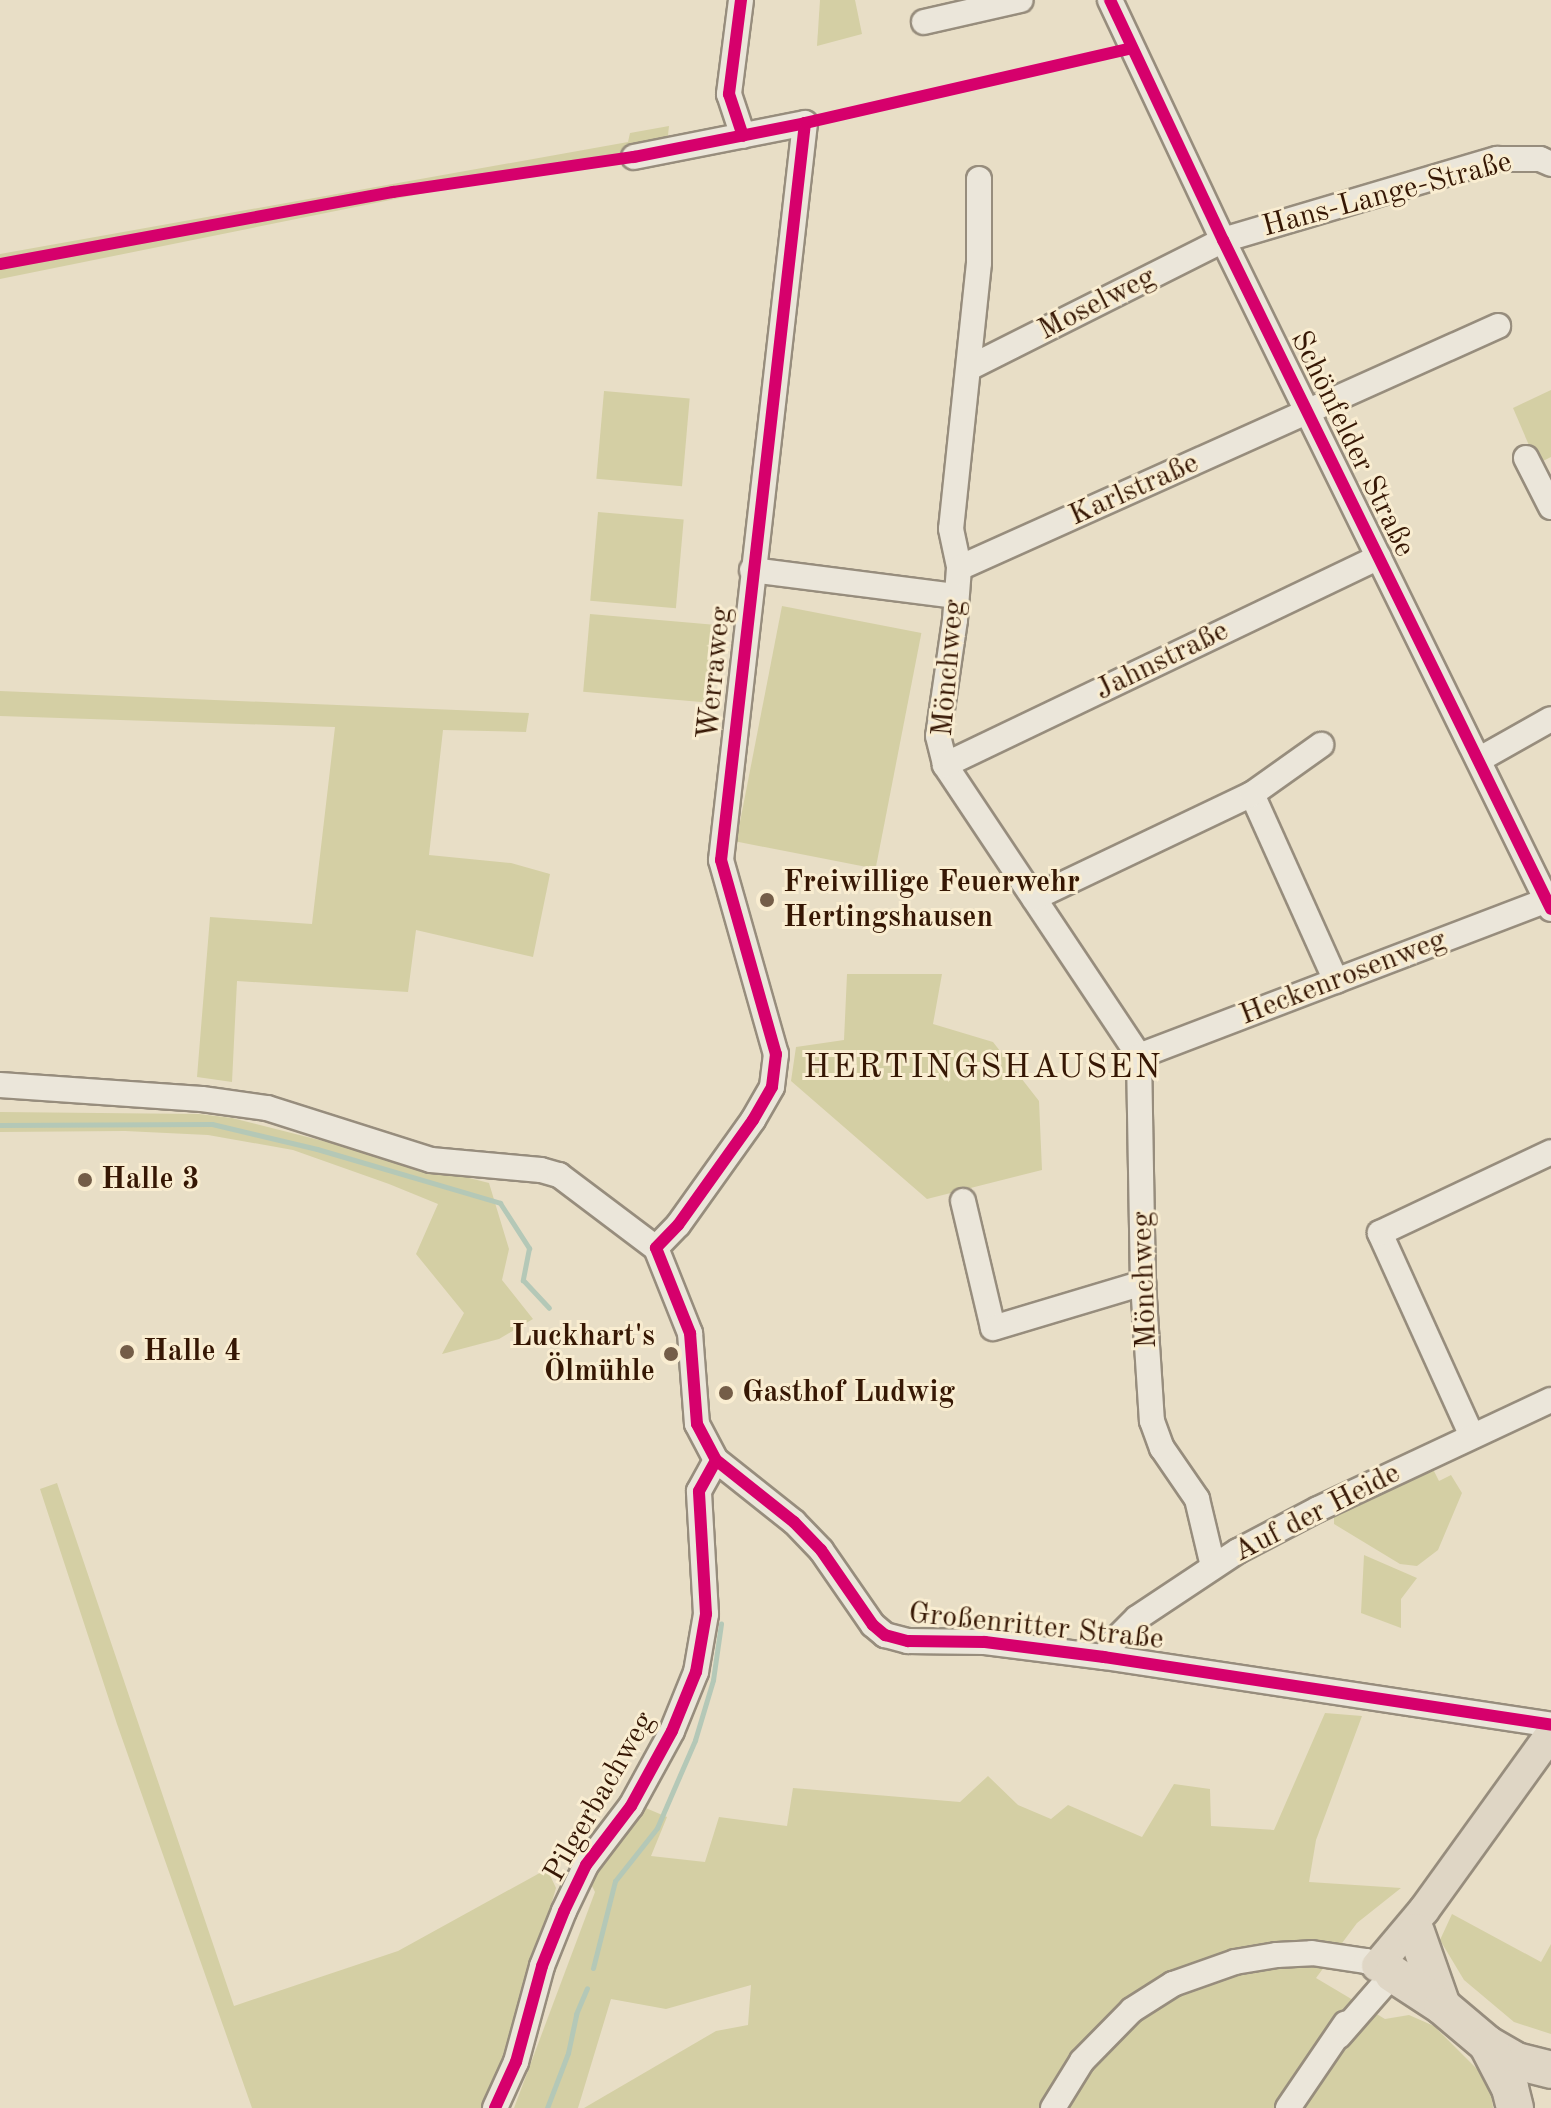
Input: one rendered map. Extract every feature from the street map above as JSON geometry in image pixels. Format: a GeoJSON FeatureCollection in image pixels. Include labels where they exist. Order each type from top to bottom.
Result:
{"type":"FeatureCollection","features":[{"type":"Feature","properties":{"kind":"highway"},"geometry":{"type":"LineString","coordinates":[[1420,1921],[1442,2006]]}},
{"type":"Feature","properties":{"kind":"highway"},"geometry":{"type":"LineString","coordinates":[[1385,1970],[1442,2006],[1487,2044],[1516,2061],[1551,2070]]}},
{"type":"Feature","properties":{"kind":"highway"},"geometry":{"type":"LineString","coordinates":[[1487,2044],[1510,2088],[1515,2108]]}},
{"type":"Feature","properties":{"kind":"main road"},"geometry":{"type":"LineString","coordinates":[[1385,1970],[1551,1734]]}},
{"type":"Feature","properties":{"kind":"street"},"geometry":{"type":"LineString","coordinates":[[741,0],[729,94],[743,136]]}},
{"type":"Feature","properties":{"kind":"street"},"geometry":{"type":"LineString","coordinates":[[924,22],[1021,0]]}},
{"type":"Feature","properties":{"kind":"street","name":"Schönfelder Straße"},"geometry":{"type":"LineString","coordinates":[[1110,0],[1223,240],[1550,903]]}},
{"type":"Feature","properties":{"kind":"street","name":"Werraweg"},"geometry":{"type":"LineString","coordinates":[[634,157],[805,123],[721,860],[776,1054],[772,1087],[753,1120],[687,1214],[656,1248]]}},
{"type":"Feature","properties":{"kind":"street","name":"Hans-Lange-Straße"},"geometry":{"type":"LineString","coordinates":[[1223,240],[1497,159],[1540,159],[1551,164]]}},
{"type":"Feature","properties":{"kind":"street","name":"Mönchweg"},"geometry":{"type":"LineString","coordinates":[[979,179],[979,263],[971,367],[951,529],[959,568],[954,596],[955,620],[938,736],[945,765],[1139,1056],[1143,1283],[1152,1421],[1162,1448],[1197,1499],[1213,1566]]}},
{"type":"Feature","properties":{"kind":"street","name":"Moselweg"},"geometry":{"type":"LineString","coordinates":[[971,367],[1223,240]]}},
{"type":"Feature","properties":{"kind":"street","name":"Schönfelder Straße"},"geometry":{"type":"LineString","coordinates":[[1309,413],[1498,326]]}},
{"type":"Feature","properties":{"kind":"street","name":"Karlstraße"},"geometry":{"type":"LineString","coordinates":[[959,568],[1309,413]]}},
{"type":"Feature","properties":{"kind":"street"},"geometry":{"type":"LineString","coordinates":[[1526,458],[1551,507]]}},
{"type":"Feature","properties":{"kind":"street","name":"Jahnstraße"},"geometry":{"type":"LineString","coordinates":[[945,765],[1379,557]]}},
{"type":"Feature","properties":{"kind":"street"},"geometry":{"type":"LineString","coordinates":[[752,570],[954,596]]}},
{"type":"Feature","properties":{"kind":"street"},"geometry":{"type":"LineString","coordinates":[[1480,759],[1551,719]]}},
{"type":"Feature","properties":{"kind":"street"},"geometry":{"type":"LineString","coordinates":[[1034,898],[1252,794],[1321,745]]}},
{"type":"Feature","properties":{"kind":"street"},"geometry":{"type":"LineString","coordinates":[[1252,794],[1336,981]]}},
{"type":"Feature","properties":{"kind":"street","name":"Heckenrosenweg"},"geometry":{"type":"LineString","coordinates":[[1139,1056],[1550,903]]}},
{"type":"Feature","properties":{"kind":"street"},"geometry":{"type":"LineString","coordinates":[[0,1085],[202,1099],[267,1108],[431,1160],[541,1170],[559,1175],[656,1248]]}},
{"type":"Feature","properties":{"kind":"street"},"geometry":{"type":"LineString","coordinates":[[1472,1436],[1380,1233],[1551,1152]]}},
{"type":"Feature","properties":{"kind":"street"},"geometry":{"type":"LineString","coordinates":[[963,1201],[993,1328],[1143,1283]]}},
{"type":"Feature","properties":{"kind":"street","name":"Großenritter Straße"},"geometry":{"type":"LineString","coordinates":[[656,1248],[690,1333],[697,1424],[716,1460],[794,1522],[821,1550],[873,1625],[885,1635],[908,1641],[985,1642],[1104,1657],[1551,1725]]}},
{"type":"Feature","properties":{"kind":"street","name":"Auf der Heide"},"geometry":{"type":"LineString","coordinates":[[1104,1657],[1115,1640],[1137,1618],[1213,1566],[1318,1509],[1551,1400]]}},
{"type":"Feature","properties":{"kind":"street","name":"Pilgerbachweg"},"geometry":{"type":"LineString","coordinates":[[495,2108],[516,2062],[542,1966],[564,1911],[586,1865],[631,1806],[672,1731],[696,1672],[706,1614],[699,1491],[716,1460]]}},
{"type":"Feature","properties":{"kind":"street"},"geometry":{"type":"LineString","coordinates":[[1053,2108],[1082,2061],[1114,2025],[1152,1996],[1184,1979],[1235,1962],[1286,1954],[1330,1955],[1385,1970],[1288,2108]]}},
{"type":"Feature","properties":{"kind":"shaded area"},"geometry":{"type":"Polygon","coordinates":[[[820,0],[855,0],[862,34],[817,46],[820,0]]]}},
{"type":"Feature","properties":{"kind":"shaded area"},"geometry":{"type":"Polygon","coordinates":[[[669,126],[667,144],[0,279],[0,254],[628,142],[630,133],[669,126]]]}},
{"type":"Feature","properties":{"kind":"shaded area"},"geometry":{"type":"Polygon","coordinates":[[[1551,390],[1551,457],[1537,464],[1513,408],[1551,390]]]}},
{"type":"Feature","properties":{"kind":"shaded area"},"geometry":{"type":"Polygon","coordinates":[[[604,391],[690,398],[682,486],[596,479],[604,391]]]}},
{"type":"Feature","properties":{"kind":"shaded area"},"geometry":{"type":"Polygon","coordinates":[[[598,512],[684,519],[676,608],[590,601],[598,512]]]}},
{"type":"Feature","properties":{"kind":"shaded area"},"geometry":{"type":"Polygon","coordinates":[[[782,606],[921,633],[876,869],[736,842],[782,606]]]}},
{"type":"Feature","properties":{"kind":"shaded area"},"geometry":{"type":"Polygon","coordinates":[[[590,614],[717,625],[710,703],[583,692],[590,614]]]}},
{"type":"Feature","properties":{"kind":"shaded area"},"geometry":{"type":"Polygon","coordinates":[[[0,691],[529,713],[526,732],[443,730],[429,855],[511,863],[550,874],[533,957],[416,930],[408,992],[237,981],[232,1082],[197,1077],[210,917],[312,924],[335,727],[0,716],[0,691]]]}},
{"type":"Feature","properties":{"kind":"shaded area"},"geometry":{"type":"Polygon","coordinates":[[[847,974],[942,974],[933,1024],[993,1042],[1039,1101],[1042,1170],[927,1199],[791,1081],[796,1047],[844,1040],[847,974]]]}},
{"type":"Feature","properties":{"kind":"shaded area"},"geometry":{"type":"Polygon","coordinates":[[[0,1112],[199,1114],[232,1118],[489,1183],[509,1249],[502,1280],[533,1319],[499,1339],[442,1354],[464,1313],[416,1254],[438,1204],[389,1184],[293,1150],[208,1135],[125,1131],[0,1132],[0,1112]]]}},
{"type":"Feature","properties":{"kind":"shaded area"},"geometry":{"type":"Polygon","coordinates":[[[1432,1467],[1439,1481],[1451,1475],[1462,1493],[1438,1550],[1417,1566],[1400,1564],[1334,1524],[1334,1513],[1432,1467]]]}},
{"type":"Feature","properties":{"kind":"shaded area"},"geometry":{"type":"Polygon","coordinates":[[[57,1483],[234,2006],[398,1951],[547,1869],[556,1888],[509,2051],[487,2108],[252,2108],[117,1724],[40,1489],[57,1483]]]}},
{"type":"Feature","properties":{"kind":"shaded area"},"geometry":{"type":"Polygon","coordinates":[[[1364,1555],[1417,1578],[1401,1599],[1401,1628],[1361,1613],[1364,1555]]]}},
{"type":"Feature","properties":{"kind":"shaded area"},"geometry":{"type":"Polygon","coordinates":[[[1325,1713],[1362,1716],[1316,1840],[1309,1882],[1401,1888],[1357,1923],[1316,1978],[1385,2019],[1409,2015],[1434,2026],[1490,2082],[1493,2108],[584,2108],[716,2031],[748,2025],[751,1985],[666,2009],[611,1999],[578,2108],[514,2108],[595,1892],[588,1878],[641,1806],[667,1817],[651,1856],[705,1862],[719,1817],[787,1826],[793,1788],[960,1802],[988,1776],[1018,1805],[1051,1819],[1068,1805],[1142,1837],[1174,1784],[1210,1789],[1211,1826],[1274,1830],[1325,1713]]]}},
{"type":"Feature","properties":{"kind":"shaded area"},"geometry":{"type":"Polygon","coordinates":[[[1452,1914],[1541,1962],[1551,1944],[1551,2034],[1514,2022],[1464,1980],[1440,1940],[1452,1914]]]}},
{"type":"Feature","properties":{"kind":"waterway"},"geometry":{"type":"LineString","coordinates":[[0,1125],[212,1124],[317,1149],[500,1203],[529,1248],[523,1280],[549,1308]]}},
{"type":"Feature","properties":{"kind":"waterway"},"geometry":{"type":"LineString","coordinates":[[593,1968],[615,1881],[657,1828],[695,1740],[713,1680],[721,1624]]}},
{"type":"Feature","properties":{"kind":"waterway"},"geometry":{"type":"LineString","coordinates":[[547,2108],[568,2053],[576,2014],[587,1988]]}},
{"type":"Feature","properties":{"kind":"cycle path"},"geometry":{"type":"LineString","coordinates":[[741,0],[729,94],[743,136]]}},
{"type":"Feature","properties":{"kind":"cycle path"},"geometry":{"type":"LineString","coordinates":[[1110,0],[1223,240],[1551,909]]}},
{"type":"Feature","properties":{"kind":"cycle path"},"geometry":{"type":"LineString","coordinates":[[0,264],[393,192],[634,157],[805,123],[1132,48]]}},
{"type":"Feature","properties":{"kind":"cycle path"},"geometry":{"type":"LineString","coordinates":[[805,123],[721,860],[776,1054],[772,1087],[753,1120],[678,1225],[656,1248],[690,1333],[697,1424],[716,1460],[794,1522],[821,1550],[873,1625],[885,1635],[908,1641],[985,1642],[1104,1657],[1551,1725]]}},
{"type":"Feature","properties":{"kind":"cycle path"},"geometry":{"type":"LineString","coordinates":[[495,2108],[516,2062],[542,1966],[564,1911],[586,1865],[631,1806],[672,1731],[696,1672],[706,1614],[699,1491],[716,1460]]}},
{"type":"Feature","properties":{"kind":"place","name":"Freiwillige Feuerwehr Hertingshausen"},"geometry":{"type":"Point","coordinates":[767,900]}},
{"type":"Feature","properties":{"kind":"place","name":"Halle 3"},"geometry":{"type":"Point","coordinates":[85,1180]}},
{"type":"Feature","properties":{"kind":"place","name":"Halle 4"},"geometry":{"type":"Point","coordinates":[127,1352]}},
{"type":"Feature","properties":{"kind":"place","name":"Luckhart's Ölmühle"},"geometry":{"type":"Point","coordinates":[671,1354]}},
{"type":"Feature","properties":{"kind":"place","name":"Gasthof Ludwig"},"geometry":{"type":"Point","coordinates":[726,1393]}},
{"type":"Feature","properties":{"kind":"district","name":"HERTINGSHAUSEN"},"geometry":{"type":"Point","coordinates":[983,1069]}}]}
